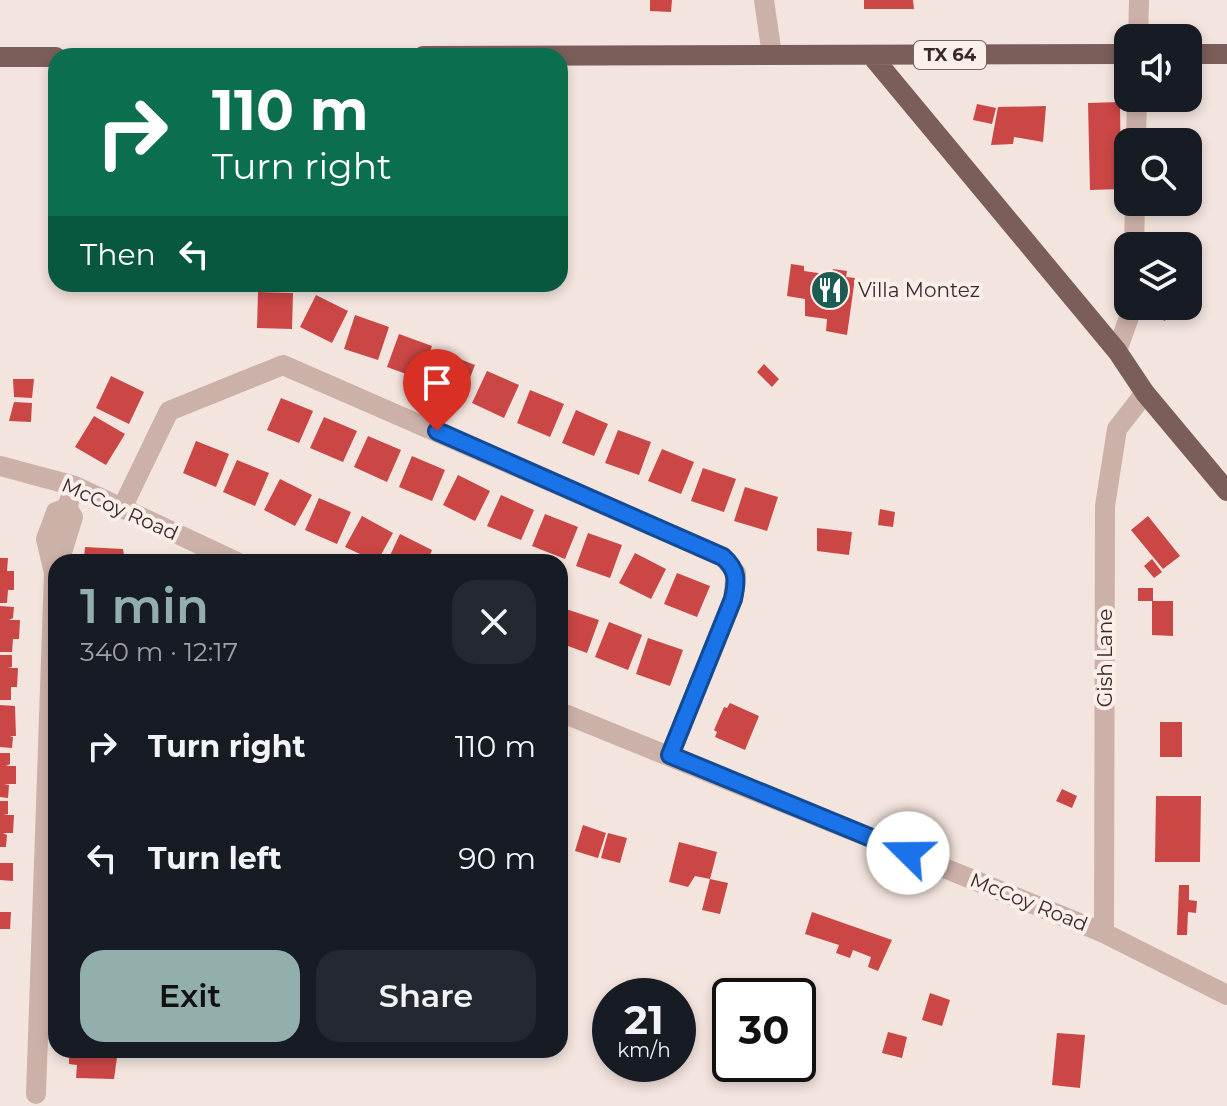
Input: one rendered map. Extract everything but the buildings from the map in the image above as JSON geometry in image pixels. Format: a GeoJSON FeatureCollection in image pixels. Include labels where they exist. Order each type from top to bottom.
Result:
{"type":"FeatureCollection","features":[{"type":"Feature","properties":{"kind":"main road","name":"TX 64"},"geometry":{"type":"LineString","coordinates":[[568,56],[1114,54]]}},
{"type":"Feature","properties":{"kind":"main road"},"geometry":{"type":"LineString","coordinates":[[1202,54],[1227,54]]}},
{"type":"Feature","properties":{"kind":"main road"},"geometry":{"type":"LineString","coordinates":[[871,55],[1117,351],[1145,393],[1227,491]]}},
{"type":"Feature","properties":{"kind":"main road"},"geometry":{"type":"LineString","coordinates":[[0,57],[48,57]]}},
{"type":"Feature","properties":{"kind":"street"},"geometry":{"type":"LineString","coordinates":[[764,0],[772,55]]}},
{"type":"Feature","properties":{"kind":"street"},"geometry":{"type":"LineString","coordinates":[[1138,24],[1139,0]]}},
{"type":"Feature","properties":{"kind":"street"},"geometry":{"type":"LineString","coordinates":[[1117,351],[1128,320]]}},
{"type":"Feature","properties":{"kind":"street"},"geometry":{"type":"LineString","coordinates":[[122,508],[169,411],[283,365],[723,557],[736,573],[733,599],[670,755]]}},
{"type":"Feature","properties":{"kind":"street","name":"Gish Lane"},"geometry":{"type":"LineString","coordinates":[[1104,933],[1105,506],[1117,429],[1145,393]]}},
{"type":"Feature","properties":{"kind":"street","name":"McCoy Road"},"geometry":{"type":"LineString","coordinates":[[0,466],[75,486],[220,554]]}},
{"type":"Feature","properties":{"kind":"street"},"geometry":{"type":"LineString","coordinates":[[51,554],[46,539],[56,512],[67,508],[75,486]]}},
{"type":"Feature","properties":{"kind":"street","name":"McCoy Road"},"geometry":{"type":"LineString","coordinates":[[568,715],[1104,933],[1227,995]]}},
{"type":"Feature","properties":{"kind":"street"},"geometry":{"type":"LineString","coordinates":[[36,1094],[48,778]]}},
{"type":"Feature","properties":{"kind":"place","name":"Villa Montez"},"geometry":{"type":"Point","coordinates":[830,290]}},
{"type":"Feature","properties":{"kind":"route"},"geometry":{"type":"LineString","coordinates":[[437,431],[723,557],[732,565],[736,573],[733,599],[670,755],[908,853]]}}]}
